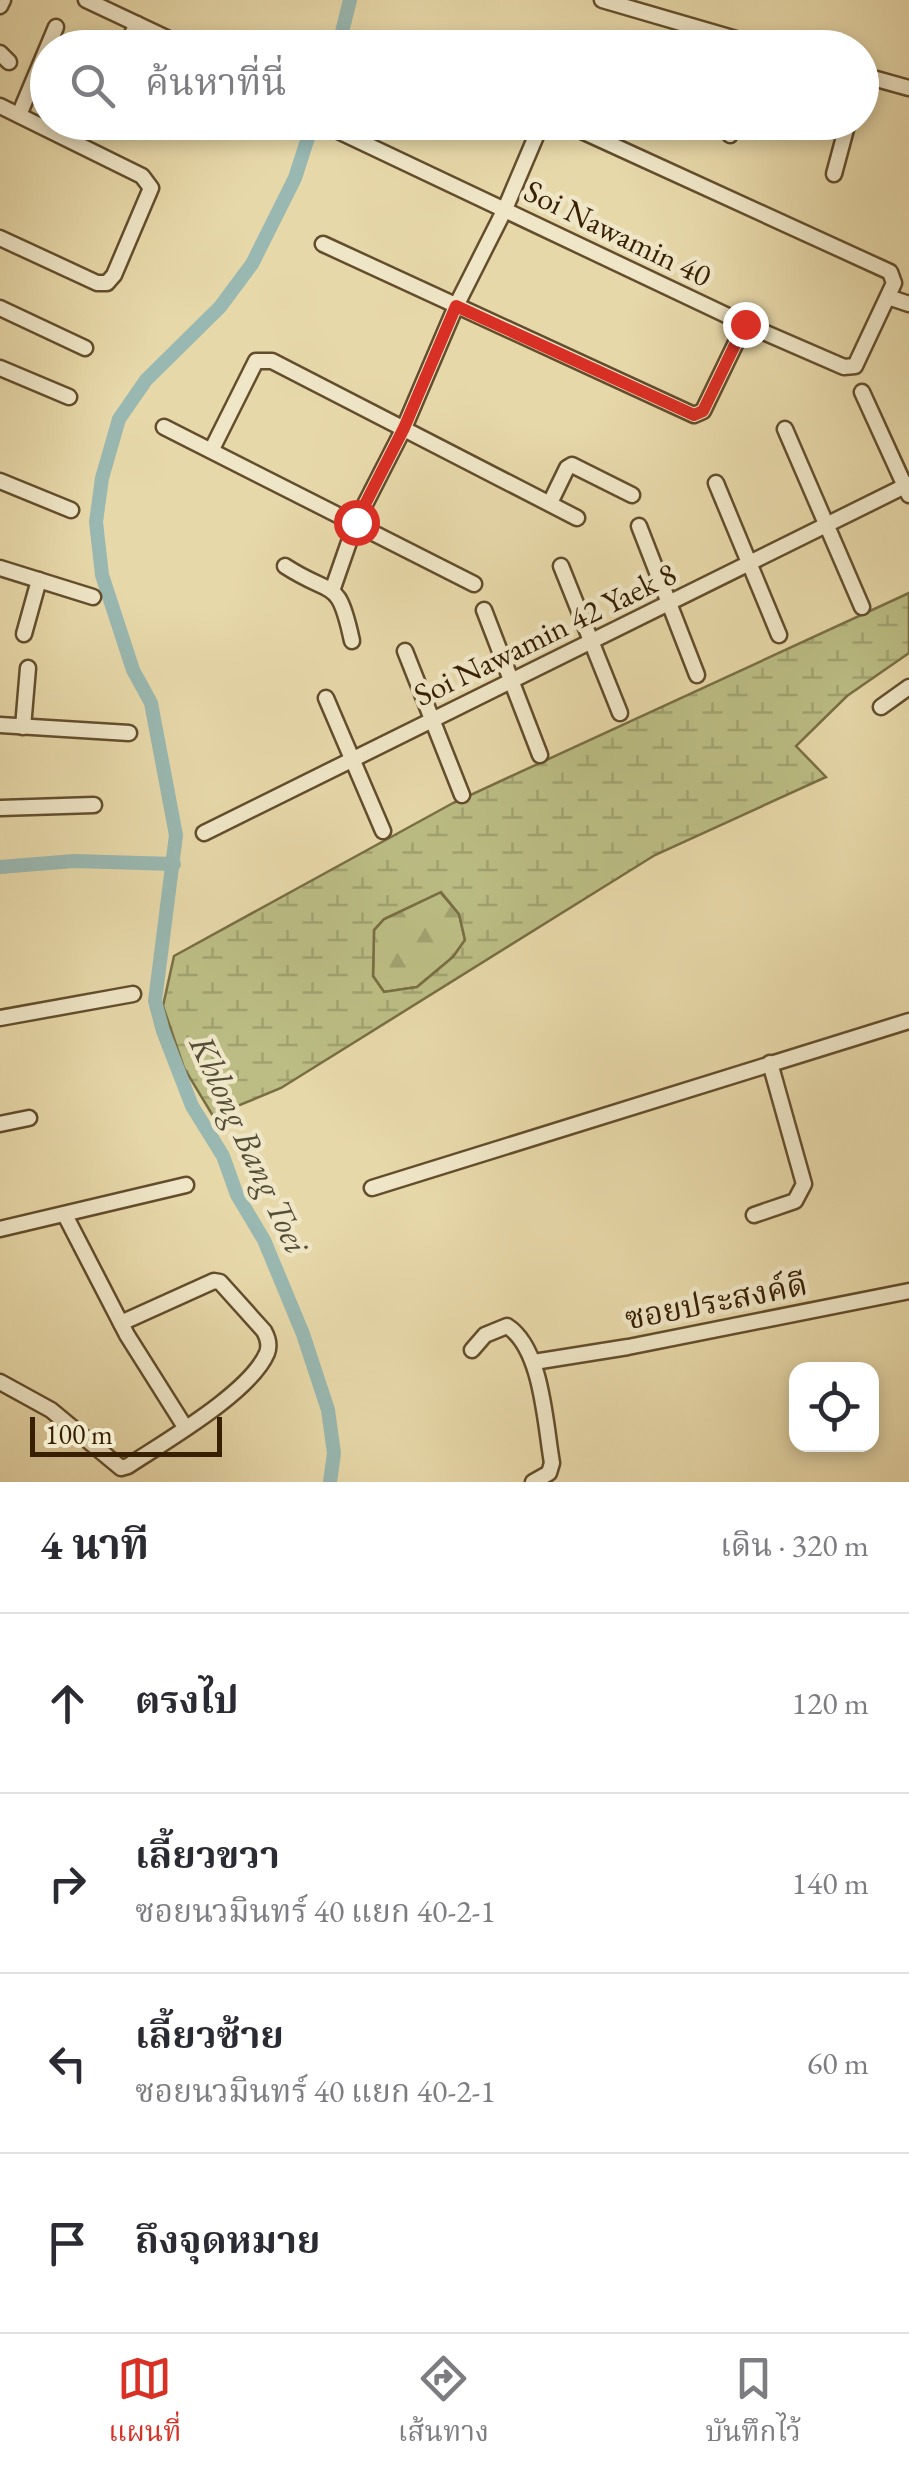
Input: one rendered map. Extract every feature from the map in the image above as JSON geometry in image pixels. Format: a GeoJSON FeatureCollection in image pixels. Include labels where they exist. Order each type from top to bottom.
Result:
{"type":"FeatureCollection","features":[{"type":"Feature","properties":{"kind":"street"},"geometry":{"type":"LineString","coordinates":[[86,0],[150,30]]}},
{"type":"Feature","properties":{"kind":"street"},"geometry":{"type":"LineString","coordinates":[[118,15],[126,0]]}},
{"type":"Feature","properties":{"kind":"street"},"geometry":{"type":"LineString","coordinates":[[602,0],[626,3],[709,30]]}},
{"type":"Feature","properties":{"kind":"street"},"geometry":{"type":"LineString","coordinates":[[134,30],[137,24]]}},
{"type":"Feature","properties":{"kind":"street"},"geometry":{"type":"LineString","coordinates":[[879,79],[909,88]]}},
{"type":"Feature","properties":{"kind":"street"},"geometry":{"type":"LineString","coordinates":[[19,115],[30,89]]}},
{"type":"Feature","properties":{"kind":"street"},"geometry":{"type":"LineString","coordinates":[[0,106],[30,120]]}},
{"type":"Feature","properties":{"kind":"street"},"geometry":{"type":"LineString","coordinates":[[0,238],[97,283],[106,283],[114,275],[150,191],[142,176],[69,140]]}},
{"type":"Feature","properties":{"kind":"street","name":"Soi Nawamin 40"},"geometry":{"type":"LineString","coordinates":[[357,140],[844,367],[854,366],[888,296]]}},
{"type":"Feature","properties":{"kind":"street"},"geometry":{"type":"LineString","coordinates":[[333,588],[356,522],[404,428],[534,140]]}},
{"type":"Feature","properties":{"kind":"street"},"geometry":{"type":"LineString","coordinates":[[601,140],[890,272],[894,283],[888,296],[909,304]]}},
{"type":"Feature","properties":{"kind":"street"},"geometry":{"type":"LineString","coordinates":[[834,174],[843,140]]}},
{"type":"Feature","properties":{"kind":"street"},"geometry":{"type":"LineString","coordinates":[[323,244],[694,415],[703,411],[745,324]]}},
{"type":"Feature","properties":{"kind":"street"},"geometry":{"type":"LineString","coordinates":[[0,308],[85,348]]}},
{"type":"Feature","properties":{"kind":"street"},"geometry":{"type":"LineString","coordinates":[[212,449],[256,361],[263,359],[578,518]]}},
{"type":"Feature","properties":{"kind":"street"},"geometry":{"type":"LineString","coordinates":[[0,368],[69,397]]}},
{"type":"Feature","properties":{"kind":"street"},"geometry":{"type":"LineString","coordinates":[[862,392],[908,488]]}},
{"type":"Feature","properties":{"kind":"street"},"geometry":{"type":"LineString","coordinates":[[164,426],[474,584]]}},
{"type":"Feature","properties":{"kind":"street"},"geometry":{"type":"LineString","coordinates":[[784,429],[862,607]]}},
{"type":"Feature","properties":{"kind":"street"},"geometry":{"type":"LineString","coordinates":[[550,503],[567,468],[572,466],[632,496]]}},
{"type":"Feature","properties":{"kind":"street"},"geometry":{"type":"LineString","coordinates":[[0,482],[71,510]]}},
{"type":"Feature","properties":{"kind":"street"},"geometry":{"type":"LineString","coordinates":[[716,484],[779,635]]}},
{"type":"Feature","properties":{"kind":"street","name":"Soi Nawamin 42 Yaek 8"},"geometry":{"type":"LineString","coordinates":[[204,833],[908,488]]}},
{"type":"Feature","properties":{"kind":"street"},"geometry":{"type":"LineString","coordinates":[[639,526],[696,675]]}},
{"type":"Feature","properties":{"kind":"street"},"geometry":{"type":"LineString","coordinates":[[285,566],[306,580],[333,588],[344,604],[352,641]]}},
{"type":"Feature","properties":{"kind":"street"},"geometry":{"type":"LineString","coordinates":[[561,566],[620,713]]}},
{"type":"Feature","properties":{"kind":"street"},"geometry":{"type":"LineString","coordinates":[[0,568],[93,597]]}},
{"type":"Feature","properties":{"kind":"street"},"geometry":{"type":"LineString","coordinates":[[24,634],[40,580]]}},
{"type":"Feature","properties":{"kind":"street"},"geometry":{"type":"LineString","coordinates":[[484,610],[540,756]]}},
{"type":"Feature","properties":{"kind":"street"},"geometry":{"type":"LineString","coordinates":[[405,650],[462,794]]}},
{"type":"Feature","properties":{"kind":"street"},"geometry":{"type":"LineString","coordinates":[[23,727],[28,668]]}},
{"type":"Feature","properties":{"kind":"street"},"geometry":{"type":"LineString","coordinates":[[880,706],[909,686]]}},
{"type":"Feature","properties":{"kind":"street"},"geometry":{"type":"LineString","coordinates":[[326,698],[383,831]]}},
{"type":"Feature","properties":{"kind":"street"},"geometry":{"type":"LineString","coordinates":[[0,725],[128,733]]}},
{"type":"Feature","properties":{"kind":"street"},"geometry":{"type":"LineString","coordinates":[[0,808],[94,805]]}},
{"type":"Feature","properties":{"kind":"street"},"geometry":{"type":"LineString","coordinates":[[0,1018],[134,994]]}},
{"type":"Feature","properties":{"kind":"street"},"geometry":{"type":"LineString","coordinates":[[372,1188],[909,1021]]}},
{"type":"Feature","properties":{"kind":"street"},"geometry":{"type":"LineString","coordinates":[[754,1215],[795,1201],[804,1184],[770,1063]]}},
{"type":"Feature","properties":{"kind":"street"},"geometry":{"type":"LineString","coordinates":[[0,1124],[29,1118]]}},
{"type":"Feature","properties":{"kind":"street"},"geometry":{"type":"LineString","coordinates":[[0,1229],[186,1185]]}},
{"type":"Feature","properties":{"kind":"street"},"geometry":{"type":"LineString","coordinates":[[65,1215],[121,1323],[186,1427]]}},
{"type":"Feature","properties":{"kind":"street"},"geometry":{"type":"LineString","coordinates":[[0,1382],[51,1410],[121,1468],[221,1404],[268,1352],[264,1331],[228,1288],[214,1281],[121,1323]]}},
{"type":"Feature","properties":{"kind":"street","name":"ซอยประสงค์ดี"},"geometry":{"type":"LineString","coordinates":[[534,1362],[909,1291]]}},
{"type":"Feature","properties":{"kind":"street"},"geometry":{"type":"LineString","coordinates":[[472,1350],[485,1335],[506,1326],[520,1334],[534,1362],[552,1462],[549,1472],[534,1482]]}},
{"type":"Feature","properties":{"kind":"green space"},"geometry":{"type":"Polygon","coordinates":[[[909,593],[909,653],[847,696],[796,746],[826,777],[655,855],[281,1088],[213,1116],[184,1068],[163,1006],[174,956],[453,803],[909,593]],[[441,892],[384,919],[374,930],[373,976],[384,992],[417,987],[453,957],[465,940],[459,914],[441,892]]]}},
{"type":"Feature","properties":{"kind":"green space"},"geometry":{"type":"Polygon","coordinates":[[[440,892],[459,914],[465,940],[453,957],[417,987],[384,992],[373,976],[374,930],[384,919],[440,892]]]}},
{"type":"Feature","properties":{"kind":"waterway","name":"Khlong Bang Toei"},"geometry":{"type":"LineString","coordinates":[[342,30],[350,0]]}},
{"type":"Feature","properties":{"kind":"waterway","name":"Khlong Bang Toei"},"geometry":{"type":"LineString","coordinates":[[307,140],[295,178],[252,264],[220,307],[146,380],[119,419],[102,478],[96,522],[102,575],[133,670],[151,703],[176,835],[155,1001],[192,1106],[223,1156],[237,1195],[264,1240],[303,1334],[328,1410],[334,1453],[330,1482]]}},
{"type":"Feature","properties":{"kind":"waterway"},"geometry":{"type":"LineString","coordinates":[[0,867],[74,861],[174,864]]}},
{"type":"Feature","properties":{"kind":"route"},"geometry":{"type":"LineString","coordinates":[[356,522],[404,428],[456,306],[694,415],[703,411],[745,324]]}}]}
